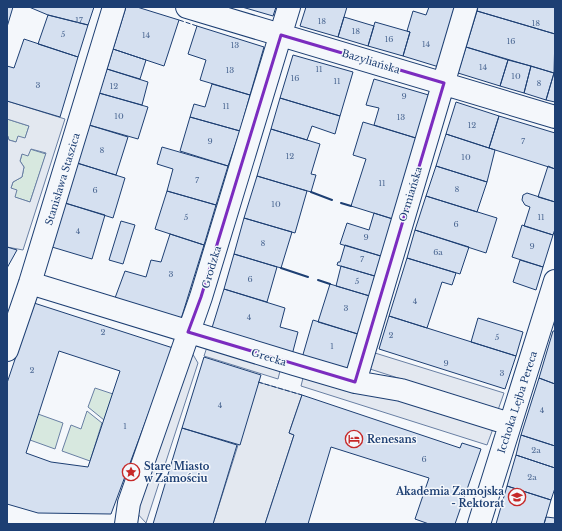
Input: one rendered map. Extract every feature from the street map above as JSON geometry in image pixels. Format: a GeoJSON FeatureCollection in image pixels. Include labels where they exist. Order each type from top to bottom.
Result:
{"type":"FeatureCollection","features":[{"type":"Feature","properties":{"kind":"street","name":"Stanisława Staszica"},"geometry":{"type":"LineString","coordinates":[[7,350],[30,283],[114,7]]}},
{"type":"Feature","properties":{"kind":"street","name":"Bazyliańska"},"geometry":{"type":"LineString","coordinates":[[187,7],[555,117]]}},
{"type":"Feature","properties":{"kind":"street","name":"Grodzka"},"geometry":{"type":"LineString","coordinates":[[126,524],[129,503],[201,297],[289,7]]}},
{"type":"Feature","properties":{"kind":"street","name":"Ormiańska"},"geometry":{"type":"LineString","coordinates":[[355,382],[466,7]]}},
{"type":"Feature","properties":{"kind":"street","name":"Icchoka Lejba Pereca"},"geometry":{"type":"LineString","coordinates":[[479,524],[555,281]]}},
{"type":"Feature","properties":{"kind":"street","name":"Grecka"},"geometry":{"type":"LineString","coordinates":[[30,283],[355,382],[401,390],[510,424]]}},
{"type":"Feature","properties":{"kind":"highlighted area"},"geometry":{"type":"Polygon","coordinates":[[[281,35],[444,83],[355,382],[188,332],[201,297],[281,35]]]}},
{"type":"Feature","properties":{"kind":"shaded area"},"geometry":{"type":"Polygon","coordinates":[[[7,101],[65,119],[23,250],[7,247],[7,134],[9,140],[16,142],[18,136],[25,138],[29,126],[7,119],[7,101]],[[31,149],[28,156],[22,154],[20,161],[24,167],[22,177],[13,182],[11,188],[17,190],[15,197],[30,202],[46,153],[31,149]]]}},
{"type":"Feature","properties":{"kind":"shaded area"},"geometry":{"type":"Polygon","coordinates":[[[7,119],[29,126],[25,139],[16,142],[9,140],[7,134],[7,119]]]}},
{"type":"Feature","properties":{"kind":"shaded area"},"geometry":{"type":"Polygon","coordinates":[[[30,149],[46,154],[30,202],[14,197],[11,188],[13,182],[22,177],[24,167],[20,161],[22,154],[30,149]]]}},
{"type":"Feature","properties":{"kind":"shaded area"},"geometry":{"type":"Polygon","coordinates":[[[208,344],[281,367],[278,379],[204,356],[208,344]]]}},
{"type":"Feature","properties":{"kind":"shaded area"},"geometry":{"type":"Polygon","coordinates":[[[188,346],[198,363],[146,523],[135,511],[188,346]]]}},
{"type":"Feature","properties":{"kind":"shaded area"},"geometry":{"type":"Polygon","coordinates":[[[375,353],[504,393],[498,410],[370,369],[375,353]]]}},
{"type":"Feature","properties":{"kind":"shaded area"},"geometry":{"type":"Polygon","coordinates":[[[304,374],[398,395],[494,426],[487,445],[301,386],[304,374]]]}},
{"type":"Feature","properties":{"kind":"shaded area"},"geometry":{"type":"Polygon","coordinates":[[[258,382],[302,395],[289,433],[294,435],[265,524],[213,524],[258,382]]]}},
{"type":"Feature","properties":{"kind":"shaded area"},"geometry":{"type":"Polygon","coordinates":[[[95,388],[113,394],[104,420],[88,407],[95,388]]]}},
{"type":"Feature","properties":{"kind":"shaded area"},"geometry":{"type":"Polygon","coordinates":[[[87,411],[102,423],[90,461],[62,451],[71,425],[81,429],[87,411]]]}},
{"type":"Feature","properties":{"kind":"shaded area"},"geometry":{"type":"Polygon","coordinates":[[[38,414],[63,423],[55,449],[30,440],[38,414]]]}},
{"type":"Feature","properties":{"kind":"building"},"geometry":{"type":"Polygon","coordinates":[[[7,7],[13,7],[7,27],[7,7]]]}},
{"type":"Feature","properties":{"kind":"building"},"geometry":{"type":"Polygon","coordinates":[[[29,7],[94,7],[88,25],[48,15],[29,7]]]}},
{"type":"Feature","properties":{"kind":"building"},"geometry":{"type":"Polygon","coordinates":[[[126,7],[137,7],[179,20],[164,66],[113,49],[126,7]]]}},
{"type":"Feature","properties":{"kind":"building"},"geometry":{"type":"Polygon","coordinates":[[[242,7],[276,7],[273,16],[242,7]]]}},
{"type":"Feature","properties":{"kind":"building"},"geometry":{"type":"Polygon","coordinates":[[[306,7],[347,7],[338,37],[300,26],[306,7]]]}},
{"type":"Feature","properties":{"kind":"building"},"geometry":{"type":"Polygon","coordinates":[[[429,7],[456,7],[439,67],[403,56],[410,32],[407,31],[413,11],[426,15],[429,7]]]}},
{"type":"Feature","properties":{"kind":"building"},"geometry":{"type":"Polygon","coordinates":[[[478,7],[555,7],[555,34],[477,11],[478,7]]]}},
{"type":"Feature","properties":{"kind":"building"},"geometry":{"type":"Polygon","coordinates":[[[477,11],[555,34],[554,73],[466,47],[477,11]]]}},
{"type":"Feature","properties":{"kind":"building"},"geometry":{"type":"Polygon","coordinates":[[[48,15],[88,25],[78,57],[38,44],[48,15]]]}},
{"type":"Feature","properties":{"kind":"building"},"geometry":{"type":"Polygon","coordinates":[[[344,17],[374,26],[368,46],[338,37],[344,17]]]}},
{"type":"Feature","properties":{"kind":"building"},"geometry":{"type":"Polygon","coordinates":[[[375,22],[410,32],[403,56],[368,46],[375,22]]]}},
{"type":"Feature","properties":{"kind":"building"},"geometry":{"type":"Polygon","coordinates":[[[197,26],[264,47],[250,95],[200,80],[206,60],[188,54],[197,26]]]}},
{"type":"Feature","properties":{"kind":"building"},"geometry":{"type":"Polygon","coordinates":[[[24,39],[78,57],[60,117],[7,101],[7,66],[14,68],[24,39]]]}},
{"type":"Feature","properties":{"kind":"building"},"geometry":{"type":"Polygon","coordinates":[[[466,47],[508,60],[500,86],[458,73],[466,47]]]}},
{"type":"Feature","properties":{"kind":"building"},"geometry":{"type":"Polygon","coordinates":[[[113,49],[146,60],[140,79],[107,69],[113,49]]]}},
{"type":"Feature","properties":{"kind":"building"},"geometry":{"type":"Polygon","coordinates":[[[293,55],[353,72],[340,116],[280,98],[293,55]]]}},
{"type":"Feature","properties":{"kind":"building"},"geometry":{"type":"Polygon","coordinates":[[[508,60],[531,66],[524,93],[500,86],[508,60]]]}},
{"type":"Feature","properties":{"kind":"building"},"geometry":{"type":"Polygon","coordinates":[[[531,66],[554,73],[546,100],[524,93],[531,66]]]}},
{"type":"Feature","properties":{"kind":"building"},"geometry":{"type":"Polygon","coordinates":[[[107,69],[148,82],[142,105],[99,93],[107,69]]]}},
{"type":"Feature","properties":{"kind":"building"},"geometry":{"type":"Polygon","coordinates":[[[555,73],[555,102],[546,100],[555,73]]]}},
{"type":"Feature","properties":{"kind":"building"},"geometry":{"type":"Polygon","coordinates":[[[374,79],[432,96],[419,139],[374,125],[379,108],[366,105],[374,79]]]}},
{"type":"Feature","properties":{"kind":"building"},"geometry":{"type":"Polygon","coordinates":[[[212,84],[250,95],[240,131],[190,117],[194,104],[205,107],[212,84]]]}},
{"type":"Feature","properties":{"kind":"building"},"geometry":{"type":"Polygon","coordinates":[[[99,93],[148,107],[138,139],[89,125],[99,93]]]}},
{"type":"Feature","properties":{"kind":"building"},"geometry":{"type":"Polygon","coordinates":[[[280,98],[340,116],[335,134],[312,126],[307,140],[271,129],[280,98]]]}},
{"type":"Feature","properties":{"kind":"building"},"geometry":{"type":"Polygon","coordinates":[[[456,102],[499,116],[489,148],[446,134],[456,102]]]}},
{"type":"Feature","properties":{"kind":"building"},"geometry":{"type":"Polygon","coordinates":[[[499,116],[555,133],[555,169],[489,148],[499,116]]]}},
{"type":"Feature","properties":{"kind":"building"},"geometry":{"type":"Polygon","coordinates":[[[190,117],[240,131],[228,166],[180,151],[190,117]]]}},
{"type":"Feature","properties":{"kind":"building"},"geometry":{"type":"Polygon","coordinates":[[[363,122],[419,139],[396,220],[351,206],[366,159],[353,155],[363,122]]]}},
{"type":"Feature","properties":{"kind":"building"},"geometry":{"type":"Polygon","coordinates":[[[89,125],[128,137],[116,175],[77,163],[89,125]]]}},
{"type":"Feature","properties":{"kind":"building"},"geometry":{"type":"Polygon","coordinates":[[[271,129],[320,144],[311,174],[316,175],[311,192],[257,176],[271,129]]]}},
{"type":"Feature","properties":{"kind":"building"},"geometry":{"type":"Polygon","coordinates":[[[446,134],[495,150],[487,182],[436,166],[446,134]]]}},
{"type":"Feature","properties":{"kind":"building"},"geometry":{"type":"Polygon","coordinates":[[[162,147],[228,166],[216,205],[167,191],[173,169],[157,164],[162,147]]]}},
{"type":"Feature","properties":{"kind":"building"},"geometry":{"type":"Polygon","coordinates":[[[77,163],[125,178],[113,218],[65,203],[77,163]]]}},
{"type":"Feature","properties":{"kind":"building"},"geometry":{"type":"Polygon","coordinates":[[[436,166],[487,182],[477,212],[426,196],[436,166]]]}},
{"type":"Feature","properties":{"kind":"building"},"geometry":{"type":"Polygon","coordinates":[[[548,166],[555,169],[555,202],[538,197],[548,166]]]}},
{"type":"Feature","properties":{"kind":"building"},"geometry":{"type":"Polygon","coordinates":[[[257,176],[307,191],[295,233],[244,218],[257,176]]]}},
{"type":"Feature","properties":{"kind":"building"},"geometry":{"type":"Polygon","coordinates":[[[167,191],[216,205],[204,245],[155,229],[167,191]]]}},
{"type":"Feature","properties":{"kind":"building"},"geometry":{"type":"Polygon","coordinates":[[[527,193],[555,202],[555,229],[553,235],[524,226],[530,207],[525,205],[522,200],[523,195],[527,193]]]}},
{"type":"Feature","properties":{"kind":"building"},"geometry":{"type":"Polygon","coordinates":[[[426,196],[497,218],[486,253],[415,230],[426,196]]]}},
{"type":"Feature","properties":{"kind":"building"},"geometry":{"type":"Polygon","coordinates":[[[65,203],[105,215],[92,259],[52,247],[65,203]]]}},
{"type":"Feature","properties":{"kind":"building"},"geometry":{"type":"Polygon","coordinates":[[[374,213],[396,220],[384,257],[340,244],[347,223],[369,230],[374,213]]]}},
{"type":"Feature","properties":{"kind":"building"},"geometry":{"type":"Polygon","coordinates":[[[244,218],[292,232],[281,268],[234,254],[244,218]]]}},
{"type":"Feature","properties":{"kind":"building"},"geometry":{"type":"Polygon","coordinates":[[[121,221],[135,225],[123,264],[109,260],[121,221]]]}},
{"type":"Feature","properties":{"kind":"building"},"geometry":{"type":"Polygon","coordinates":[[[522,225],[553,235],[543,267],[512,257],[522,225]]]}},
{"type":"Feature","properties":{"kind":"building"},"geometry":{"type":"Polygon","coordinates":[[[415,230],[469,247],[460,274],[407,258],[415,230]]]}},
{"type":"Feature","properties":{"kind":"building"},"geometry":{"type":"Polygon","coordinates":[[[170,234],[204,245],[181,319],[115,298],[125,271],[146,277],[151,260],[161,262],[170,234]]]}},
{"type":"Feature","properties":{"kind":"building"},"geometry":{"type":"Polygon","coordinates":[[[345,245],[384,257],[378,277],[337,265],[338,262],[340,262],[345,245]]]}},
{"type":"Feature","properties":{"kind":"building"},"geometry":{"type":"Polygon","coordinates":[[[7,247],[17,250],[7,268],[7,247]]]}},
{"type":"Feature","properties":{"kind":"building"},"geometry":{"type":"Polygon","coordinates":[[[234,254],[277,267],[267,302],[224,289],[234,254]]]}},
{"type":"Feature","properties":{"kind":"building"},"geometry":{"type":"Polygon","coordinates":[[[407,258],[456,273],[452,285],[442,282],[427,328],[389,316],[407,258]]]}},
{"type":"Feature","properties":{"kind":"building"},"geometry":{"type":"Polygon","coordinates":[[[520,260],[543,267],[536,290],[513,282],[520,260]]]}},
{"type":"Feature","properties":{"kind":"building"},"geometry":{"type":"Polygon","coordinates":[[[341,266],[378,277],[373,297],[336,286],[341,266]]]}},
{"type":"Feature","properties":{"kind":"building"},"geometry":{"type":"Polygon","coordinates":[[[330,284],[373,297],[361,335],[318,322],[330,284]]]}},
{"type":"Feature","properties":{"kind":"building"},"geometry":{"type":"Polygon","coordinates":[[[224,289],[285,308],[280,327],[298,332],[292,355],[211,331],[224,289]]]}},
{"type":"Feature","properties":{"kind":"building"},"geometry":{"type":"Polygon","coordinates":[[[34,303],[173,348],[111,514],[38,513],[7,504],[7,383],[34,303]],[[59,351],[26,453],[51,462],[88,467],[120,371],[59,351]]]}},
{"type":"Feature","properties":{"kind":"building"},"geometry":{"type":"Polygon","coordinates":[[[389,316],[516,356],[505,389],[379,349],[389,316]]]}},
{"type":"Feature","properties":{"kind":"building"},"geometry":{"type":"Polygon","coordinates":[[[478,318],[523,332],[516,356],[471,342],[478,318]]]}},
{"type":"Feature","properties":{"kind":"building"},"geometry":{"type":"Polygon","coordinates":[[[313,320],[361,335],[350,372],[302,358],[313,320]]]}},
{"type":"Feature","properties":{"kind":"building"},"geometry":{"type":"Polygon","coordinates":[[[553,331],[555,331],[555,384],[539,378],[553,331]]]}},
{"type":"Feature","properties":{"kind":"building"},"geometry":{"type":"Polygon","coordinates":[[[204,357],[261,375],[240,445],[182,428],[204,357]]]}},
{"type":"Feature","properties":{"kind":"building"},"geometry":{"type":"Polygon","coordinates":[[[539,378],[555,384],[555,446],[521,435],[539,378]]]}},
{"type":"Feature","properties":{"kind":"building"},"geometry":{"type":"Polygon","coordinates":[[[302,395],[460,448],[462,443],[481,449],[455,524],[429,524],[415,519],[429,478],[331,447],[308,524],[265,524],[294,435],[289,433],[302,395]]]}},
{"type":"Feature","properties":{"kind":"building"},"geometry":{"type":"Polygon","coordinates":[[[182,428],[237,445],[213,524],[153,524],[182,428]]]}},
{"type":"Feature","properties":{"kind":"building"},"geometry":{"type":"Polygon","coordinates":[[[521,435],[555,446],[555,468],[516,455],[521,435]]]}},
{"type":"Feature","properties":{"kind":"building"},"geometry":{"type":"Polygon","coordinates":[[[516,455],[555,468],[555,488],[551,500],[507,486],[516,455]]]}},
{"type":"Feature","properties":{"kind":"building"},"geometry":{"type":"Polygon","coordinates":[[[507,486],[551,500],[544,524],[496,524],[507,486]]]}},
{"type":"Feature","properties":{"kind":"building"},"geometry":{"type":"Polygon","coordinates":[[[546,517],[555,518],[555,524],[544,524],[546,517]]]}},
{"type":"Feature","properties":{"kind":"fence"},"geometry":{"type":"LineString","coordinates":[[179,20],[197,26]]}},
{"type":"Feature","properties":{"kind":"fence"},"geometry":{"type":"LineString","coordinates":[[258,382],[302,395]]}},
{"type":"Feature","properties":{"kind":"wall"},"geometry":{"type":"LineString","coordinates":[[311,192],[332,200]]}},
{"type":"Feature","properties":{"kind":"wall"},"geometry":{"type":"LineString","coordinates":[[341,203],[351,206]]}},
{"type":"Feature","properties":{"kind":"wall"},"geometry":{"type":"LineString","coordinates":[[281,268],[308,277]]}},
{"type":"Feature","properties":{"kind":"wall"},"geometry":{"type":"LineString","coordinates":[[318,280],[330,284]]}},
{"type":"Feature","properties":{"kind":"place","name":"Renesans"},"geometry":{"type":"Point","coordinates":[354,439]}},
{"type":"Feature","properties":{"kind":"place","name":"Stare Miasto w Zamościu"},"geometry":{"type":"Point","coordinates":[131,472]}},
{"type":"Feature","properties":{"kind":"place","name":"Akademia Zamojska - Rektorat"},"geometry":{"type":"Point","coordinates":[517,497]}}]}
